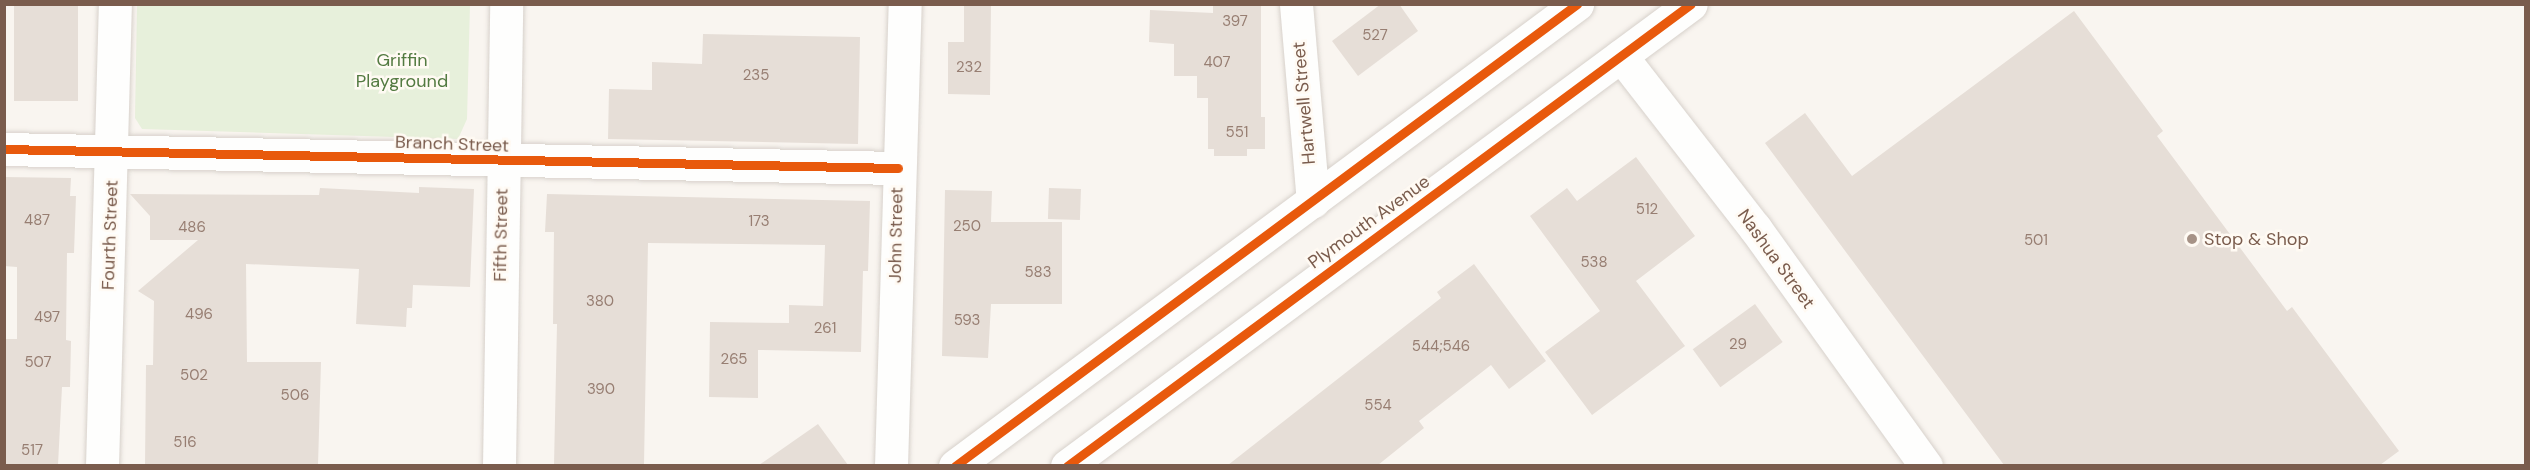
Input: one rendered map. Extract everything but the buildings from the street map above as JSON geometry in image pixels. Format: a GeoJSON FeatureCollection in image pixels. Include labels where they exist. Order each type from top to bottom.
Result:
{"type":"FeatureCollection","features":[{"type":"Feature","properties":{"kind":"street","name":"Fourth Street"},"geometry":{"type":"LineString","coordinates":[[102,465],[113,150],[115,4]]}},
{"type":"Feature","properties":{"kind":"street","name":"Fifth Street"},"geometry":{"type":"LineString","coordinates":[[499,465],[506,4]]}},
{"type":"Feature","properties":{"kind":"street","name":"John Street"},"geometry":{"type":"LineString","coordinates":[[891,465],[898,168],[905,4]]}},
{"type":"Feature","properties":{"kind":"street","name":"Hartwell Street"},"geometry":{"type":"LineString","coordinates":[[1296,4],[1313,201]]}},
{"type":"Feature","properties":{"kind":"street"},"geometry":{"type":"LineString","coordinates":[[954,465],[1577,4]]}},
{"type":"Feature","properties":{"kind":"street","name":"Plymouth Avenue"},"geometry":{"type":"LineString","coordinates":[[1067,465],[1691,4]]}},
{"type":"Feature","properties":{"kind":"street","name":"Nashua Street"},"geometry":{"type":"LineString","coordinates":[[1621,57],[1755,228],[1926,465]]}},
{"type":"Feature","properties":{"kind":"street","name":"Branch Street"},"geometry":{"type":"LineString","coordinates":[[4,149],[113,150],[502,162],[898,168]]}},
{"type":"Feature","properties":{"kind":"green space","name":"Griffin Playground"},"geometry":{"type":"Polygon","coordinates":[[[137,5],[470,5],[467,119],[458,139],[142,129],[135,118],[137,5]]]}},
{"type":"Feature","properties":{"kind":"cycle path"},"geometry":{"type":"LineString","coordinates":[[955,466],[1577,4]]}},
{"type":"Feature","properties":{"kind":"cycle path"},"geometry":{"type":"LineString","coordinates":[[1067,466],[1691,4]]}},
{"type":"Feature","properties":{"kind":"cycle path"},"geometry":{"type":"LineString","coordinates":[[4,149],[898,168]]}},
{"type":"Feature","properties":{"kind":"place","name":"Stop & Shop"},"geometry":{"type":"Point","coordinates":[2192,239]}}]}
